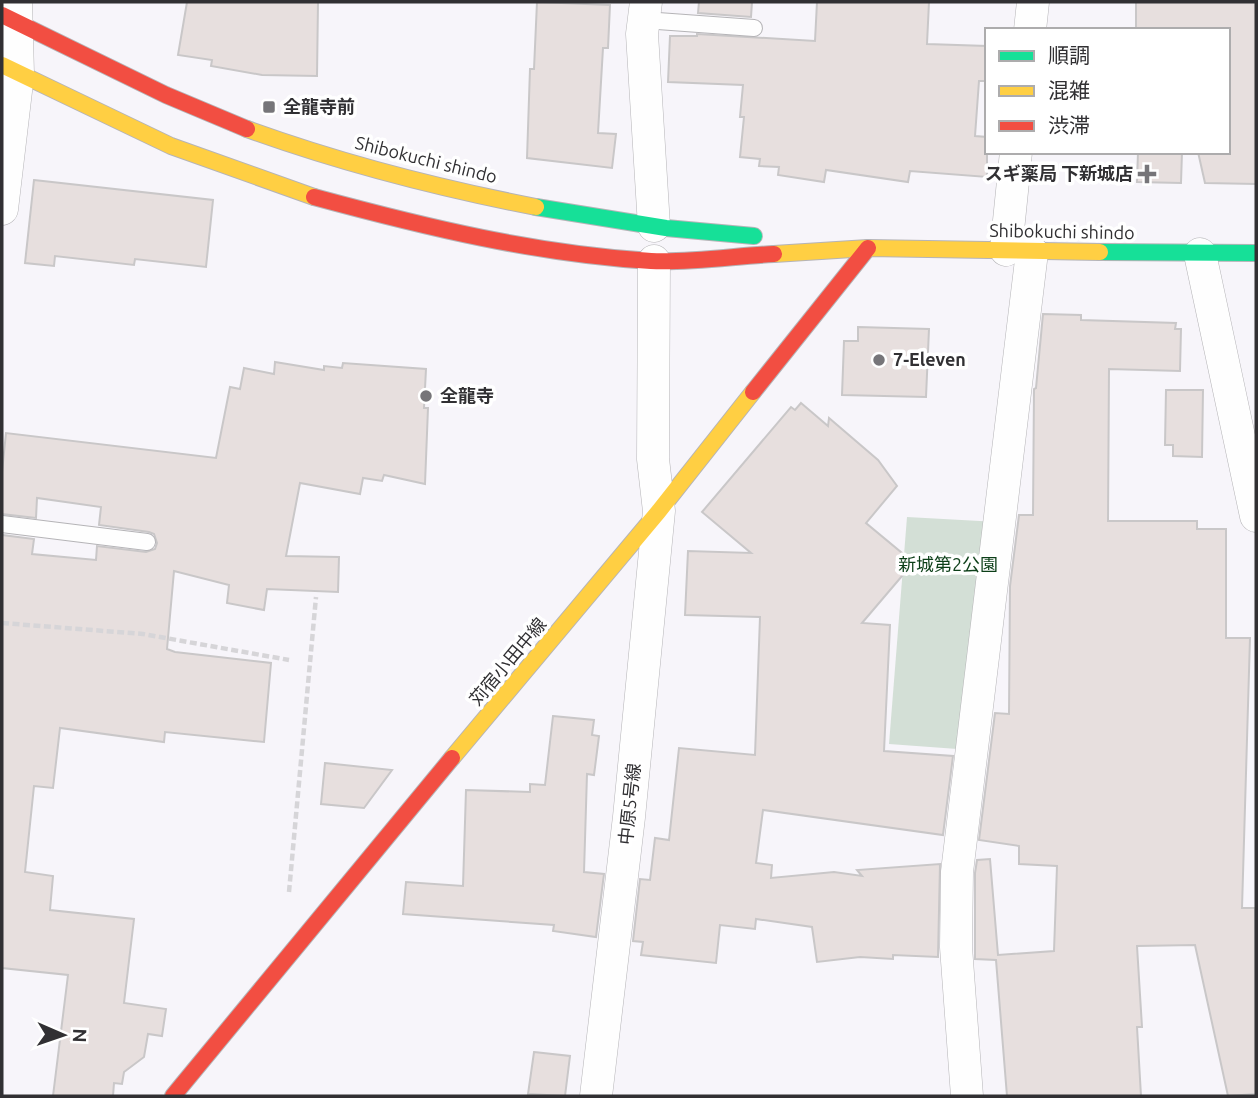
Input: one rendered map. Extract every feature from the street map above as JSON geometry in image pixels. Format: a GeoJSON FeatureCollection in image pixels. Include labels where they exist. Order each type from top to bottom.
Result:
{"type":"FeatureCollection","features":[{"type":"Feature","properties":{"kind":"street"},"geometry":{"type":"LineString","coordinates":[[1030,28],[1033,2]]}},
{"type":"Feature","properties":{"kind":"street"},"geometry":{"type":"LineString","coordinates":[[645,11],[642,34],[654,226]]}},
{"type":"Feature","properties":{"kind":"street"},"geometry":{"type":"LineString","coordinates":[[2,209],[11,13]]}},
{"type":"Feature","properties":{"kind":"street","name":"Shibokuchi shindo"},"geometry":{"type":"LineString","coordinates":[[11,13],[148,87],[266,136],[387,173],[497,198],[654,226],[868,248]]}},
{"type":"Feature","properties":{"kind":"street","name":"Shibokuchi shindo"},"geometry":{"type":"LineString","coordinates":[[10,70],[171,146],[306,195],[434,229],[564,253],[654,261],[868,248],[1256,253]]}},
{"type":"Feature","properties":{"kind":"street"},"geometry":{"type":"LineString","coordinates":[[967,1096],[956,947],[957,872],[1019,251],[1016,154]]}},
{"type":"Feature","properties":{"kind":"street","name":"苅宿小田中線"},"geometry":{"type":"LineString","coordinates":[[173,1096],[284,959],[659,511],[868,248]]}},
{"type":"Feature","properties":{"kind":"street"},"geometry":{"type":"LineString","coordinates":[[1200,254],[1256,516]]}},
{"type":"Feature","properties":{"kind":"street","name":"中原5号線"},"geometry":{"type":"LineString","coordinates":[[596,1096],[630,805],[659,511],[653,459],[654,261]]}},
{"type":"Feature","properties":{"kind":"lane"},"geometry":{"type":"LineString","coordinates":[[645,11],[754,28]]}},
{"type":"Feature","properties":{"kind":"lane"},"geometry":{"type":"LineString","coordinates":[[2,524],[147,542]]}},
{"type":"Feature","properties":{"kind":"path"},"geometry":{"type":"LineString","coordinates":[[289,893],[316,597]]}},
{"type":"Feature","properties":{"kind":"path"},"geometry":{"type":"LineString","coordinates":[[2,622],[143,634],[289,660]]}},
{"type":"Feature","properties":{"kind":"green space","name":"新城第2公園"},"geometry":{"type":"Polygon","coordinates":[[[907,517],[998,522],[971,750],[889,744],[907,517]]]}},
{"type":"Feature","properties":{"kind":"building"},"geometry":{"type":"Polygon","coordinates":[[[187,2],[318,2],[317,76],[262,75],[211,66],[212,60],[178,55],[187,2]]]}},
{"type":"Feature","properties":{"kind":"building"},"geometry":{"type":"Polygon","coordinates":[[[537,2],[610,5],[608,48],[603,48],[598,133],[616,134],[612,168],[527,158],[530,69],[534,69],[537,2]]]}},
{"type":"Feature","properties":{"kind":"building"},"geometry":{"type":"Polygon","coordinates":[[[699,2],[752,2],[751,17],[698,13],[699,2]]]}},
{"type":"Feature","properties":{"kind":"building"},"geometry":{"type":"Polygon","coordinates":[[[817,2],[929,2],[927,44],[985,46],[985,81],[979,81],[975,136],[985,137],[987,177],[910,171],[908,182],[826,170],[824,182],[778,175],[779,167],[759,166],[760,159],[740,157],[744,117],[740,117],[743,85],[668,82],[670,36],[697,34],[815,41],[817,2]]]}},
{"type":"Feature","properties":{"kind":"building"},"geometry":{"type":"Polygon","coordinates":[[[1136,2],[1256,2],[1256,184],[1205,183],[1198,154],[1230,154],[1230,28],[1136,28],[1136,2]]]}},
{"type":"Feature","properties":{"kind":"building"},"geometry":{"type":"Polygon","coordinates":[[[1138,154],[1182,154],[1181,183],[1137,182],[1138,154]]]}},
{"type":"Feature","properties":{"kind":"building"},"geometry":{"type":"Polygon","coordinates":[[[34,180],[213,200],[206,267],[135,259],[134,265],[55,256],[54,266],[25,263],[34,180]]]}},
{"type":"Feature","properties":{"kind":"building"},"geometry":{"type":"Polygon","coordinates":[[[1043,314],[1081,315],[1081,320],[1176,323],[1175,329],[1181,329],[1180,371],[1109,369],[1108,521],[1197,521],[1197,529],[1226,529],[1226,638],[1250,638],[1242,908],[1255,908],[1256,1094],[1228,1096],[1195,945],[1137,946],[1142,1027],[1137,1027],[1141,1096],[1007,1096],[996,960],[975,959],[975,873],[977,860],[990,859],[998,955],[1054,951],[1057,866],[1019,864],[1019,846],[979,840],[995,713],[1009,714],[1010,586],[1019,515],[1033,515],[1034,389],[1043,314]]]}},
{"type":"Feature","properties":{"kind":"building"},"geometry":{"type":"Polygon","coordinates":[[[858,327],[929,329],[926,397],[842,395],[844,341],[858,341],[858,327]]]}},
{"type":"Feature","properties":{"kind":"building"},"geometry":{"type":"Polygon","coordinates":[[[275,362],[324,370],[324,366],[342,368],[343,363],[426,369],[424,408],[428,408],[425,484],[384,475],[382,481],[363,478],[360,494],[300,483],[286,556],[339,557],[338,592],[267,589],[264,610],[227,603],[229,585],[174,571],[167,649],[271,663],[264,742],[165,732],[164,742],[60,728],[53,788],[34,786],[25,872],[53,876],[50,910],[134,919],[124,1003],[166,1009],[162,1036],[148,1034],[144,1057],[124,1072],[122,1084],[114,1083],[113,1096],[53,1096],[68,975],[2,968],[2,535],[34,539],[32,554],[96,560],[97,546],[146,552],[155,549],[157,543],[154,534],[149,532],[99,525],[101,507],[37,498],[36,518],[2,514],[6,433],[216,458],[230,387],[240,389],[244,368],[274,374],[275,362]]]}},
{"type":"Feature","properties":{"kind":"building"},"geometry":{"type":"Polygon","coordinates":[[[1166,390],[1203,390],[1202,457],[1173,456],[1173,445],[1165,445],[1166,390]]]}},
{"type":"Feature","properties":{"kind":"building"},"geometry":{"type":"Polygon","coordinates":[[[801,403],[828,426],[829,418],[878,460],[897,486],[866,523],[908,558],[903,564],[908,569],[862,623],[890,625],[884,751],[953,756],[943,835],[763,810],[756,863],[772,865],[771,878],[834,872],[862,876],[857,870],[940,864],[938,957],[893,955],[893,959],[860,957],[817,962],[812,927],[756,919],[755,929],[720,925],[716,963],[641,955],[643,942],[633,941],[640,879],[650,880],[655,838],[669,840],[679,748],[755,755],[760,617],[685,615],[688,551],[751,553],[702,512],[791,407],[795,410],[801,403]]]}},
{"type":"Feature","properties":{"kind":"building"},"geometry":{"type":"Polygon","coordinates":[[[553,716],[594,720],[592,735],[599,736],[594,775],[587,774],[584,872],[604,874],[596,937],[553,931],[554,925],[403,914],[406,882],[463,886],[466,790],[530,792],[530,784],[545,785],[553,716]]]}},
{"type":"Feature","properties":{"kind":"building"},"geometry":{"type":"Polygon","coordinates":[[[325,763],[392,770],[364,808],[321,804],[325,763]]]}},
{"type":"Feature","properties":{"kind":"building"},"geometry":{"type":"Polygon","coordinates":[[[534,1052],[570,1056],[565,1096],[528,1094],[534,1052]]]}},
{"type":"Feature","properties":{"kind":"traffic: fast"},"geometry":{"type":"LineString","coordinates":[[536,207],[666,228],[754,236]]}},
{"type":"Feature","properties":{"kind":"traffic: fast"},"geometry":{"type":"LineString","coordinates":[[1100,252],[1256,253]]}},
{"type":"Feature","properties":{"kind":"traffic: slow"},"geometry":{"type":"LineString","coordinates":[[2,65],[171,146],[314,197]]}},
{"type":"Feature","properties":{"kind":"traffic: slow"},"geometry":{"type":"LineString","coordinates":[[247,129],[390,174],[536,207]]}},
{"type":"Feature","properties":{"kind":"traffic: slow"},"geometry":{"type":"LineString","coordinates":[[774,254],[868,248],[1100,252]]}},
{"type":"Feature","properties":{"kind":"traffic: slow"},"geometry":{"type":"LineString","coordinates":[[452,758],[659,511],[753,392]]}},
{"type":"Feature","properties":{"kind":"traffic: jam"},"geometry":{"type":"LineString","coordinates":[[2,15],[166,95],[247,129]]}},
{"type":"Feature","properties":{"kind":"traffic: jam"},"geometry":{"type":"LineString","coordinates":[[314,197],[439,229],[565,252],[651,261],[774,254]]}},
{"type":"Feature","properties":{"kind":"traffic: jam"},"geometry":{"type":"LineString","coordinates":[[753,392],[868,248]]}},
{"type":"Feature","properties":{"kind":"traffic: jam"},"geometry":{"type":"LineString","coordinates":[[173,1096],[452,758]]}},
{"type":"Feature","properties":{"kind":"place","name":"全龍寺前"},"geometry":{"type":"Point","coordinates":[269,107]}},
{"type":"Feature","properties":{"kind":"place","name":"スギ薬局 下新城店"},"geometry":{"type":"Point","coordinates":[1147,174]}},
{"type":"Feature","properties":{"kind":"place","name":"7-Eleven"},"geometry":{"type":"Point","coordinates":[879,360]}},
{"type":"Feature","properties":{"kind":"place","name":"全龍寺"},"geometry":{"type":"Point","coordinates":[426,396]}}]}
